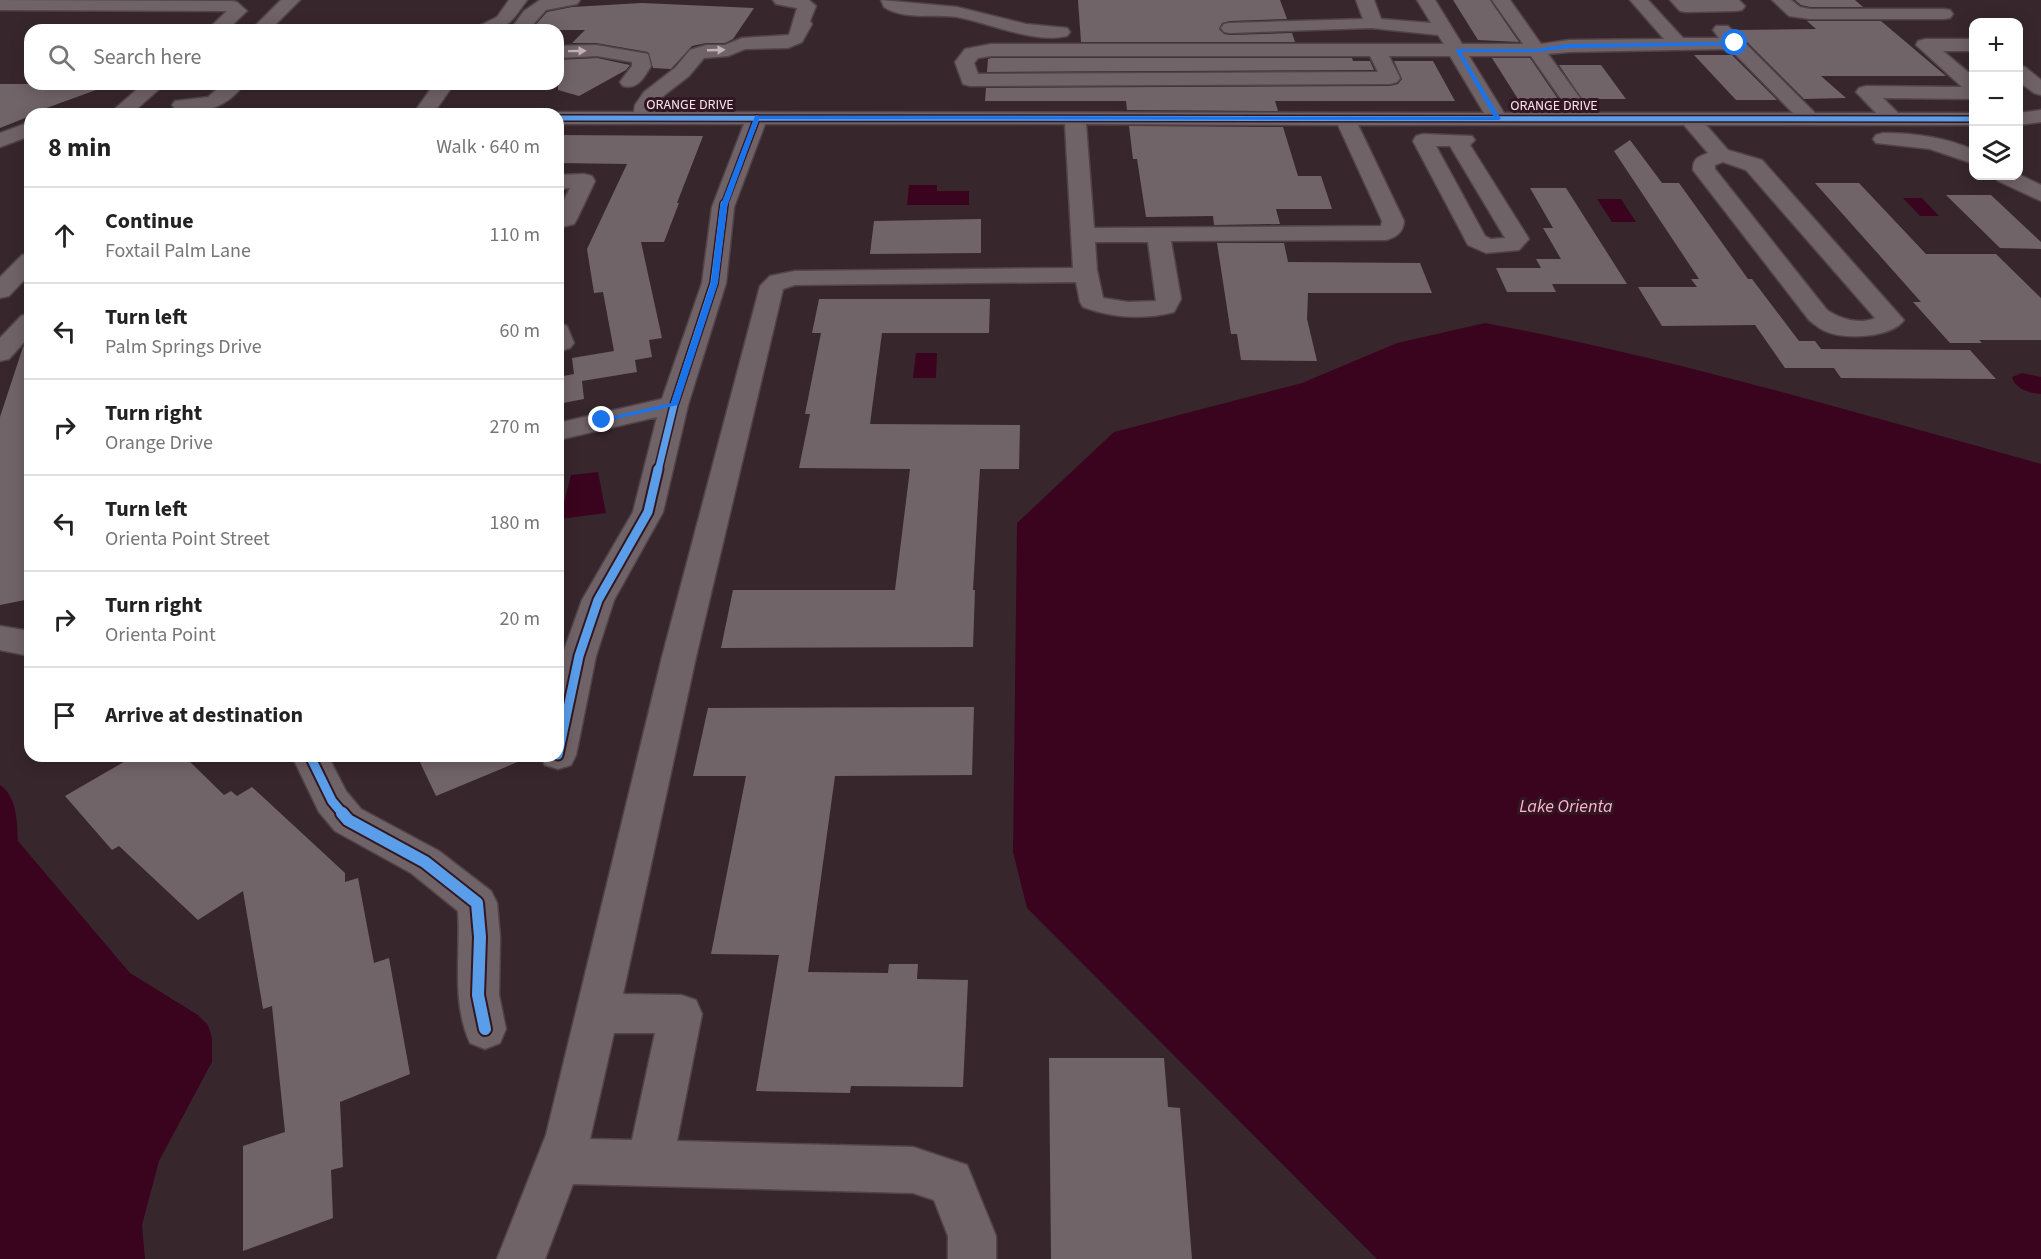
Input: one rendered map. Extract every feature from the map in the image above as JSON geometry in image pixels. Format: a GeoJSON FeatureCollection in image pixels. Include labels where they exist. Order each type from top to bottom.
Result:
{"type":"FeatureCollection","features":[{"type":"Feature","properties":{"kind":"street"},"geometry":{"type":"LineString","coordinates":[[266,24],[291,0]]}},
{"type":"Feature","properties":{"kind":"street"},"geometry":{"type":"LineString","coordinates":[[497,24],[503,21],[518,0]]}},
{"type":"Feature","properties":{"kind":"street"},"geometry":{"type":"LineString","coordinates":[[523,24],[535,7],[545,3],[571,0]]}},
{"type":"Feature","properties":{"kind":"street"},"geometry":{"type":"LineString","coordinates":[[644,118],[645,105],[651,96],[670,82],[697,54],[706,51],[728,50],[742,44],[788,42],[795,38],[803,24],[800,22],[807,6],[798,1],[782,0]]}},
{"type":"Feature","properties":{"kind":"street"},"geometry":{"type":"LineString","coordinates":[[890,0],[890,3],[896,7],[957,12],[1026,29],[1076,32]]}},
{"type":"Feature","properties":{"kind":"street"},"geometry":{"type":"LineString","coordinates":[[1365,0],[1372,16],[1371,23]]}},
{"type":"Feature","properties":{"kind":"street"},"geometry":{"type":"LineString","coordinates":[[1426,0],[1498,119]]}},
{"type":"Feature","properties":{"kind":"street"},"geometry":{"type":"LineString","coordinates":[[1501,0],[1570,98]]}},
{"type":"Feature","properties":{"kind":"street"},"geometry":{"type":"LineString","coordinates":[[1639,0],[1678,44]]}},
{"type":"Feature","properties":{"kind":"street"},"geometry":{"type":"LineString","coordinates":[[1679,0],[1686,7],[1736,6],[1730,0]]}},
{"type":"Feature","properties":{"kind":"street"},"geometry":{"type":"LineString","coordinates":[[1781,0],[1795,12],[1810,14],[1944,14]]}},
{"type":"Feature","properties":{"kind":"street"},"geometry":{"type":"LineString","coordinates":[[1923,0],[1969,33]]}},
{"type":"Feature","properties":{"kind":"street"},"geometry":{"type":"LineString","coordinates":[[1,2],[28,5],[231,6],[238,11],[223,24]]}},
{"type":"Feature","properties":{"kind":"street"},"geometry":{"type":"LineString","coordinates":[[0,25],[28,5]]}},
{"type":"Feature","properties":{"kind":"street"},"geometry":{"type":"LineString","coordinates":[[1216,29],[1357,26],[1371,23],[1444,30]]}},
{"type":"Feature","properties":{"kind":"street"},"geometry":{"type":"LineString","coordinates":[[1377,51],[1390,78],[970,80],[964,62],[972,53],[991,50],[1536,50],[1569,46],[1678,44],[1729,37],[1810,119]]}},
{"type":"Feature","properties":{"kind":"street"},"geometry":{"type":"LineString","coordinates":[[1969,45],[1925,45],[1969,83]]}},
{"type":"Feature","properties":{"kind":"street"},"geometry":{"type":"LineString","coordinates":[[564,52],[599,51],[641,58],[642,66],[630,82]]}},
{"type":"Feature","properties":{"kind":"street"},"geometry":{"type":"LineString","coordinates":[[2020,72],[2041,89]]}},
{"type":"Feature","properties":{"kind":"street"},"geometry":{"type":"LineString","coordinates":[[630,82],[670,82]]}},
{"type":"Feature","properties":{"kind":"street"},"geometry":{"type":"LineString","coordinates":[[616,118],[634,92],[634,86],[630,82]]}},
{"type":"Feature","properties":{"kind":"street"},"geometry":{"type":"LineString","coordinates":[[126,108],[148,90]]}},
{"type":"Feature","properties":{"kind":"street"},"geometry":{"type":"LineString","coordinates":[[179,108],[198,90]]}},
{"type":"Feature","properties":{"kind":"street"},"geometry":{"type":"LineString","coordinates":[[187,108],[213,103],[227,90]]}},
{"type":"Feature","properties":{"kind":"street"},"geometry":{"type":"LineString","coordinates":[[427,108],[440,90]]}},
{"type":"Feature","properties":{"kind":"street"},"geometry":{"type":"LineString","coordinates":[[1893,119],[1866,92],[1969,93]]}},
{"type":"Feature","properties":{"kind":"street"},"geometry":{"type":"LineString","coordinates":[[2023,118],[2041,116]]}},
{"type":"Feature","properties":{"kind":"street"},"geometry":{"type":"LineString","coordinates":[[564,727],[579,656],[598,600],[648,513],[674,405],[714,283],[723,207],[757,117]]}},
{"type":"Feature","properties":{"kind":"street","name":"ORANGE DRIVE"},"geometry":{"type":"LineString","coordinates":[[564,118],[757,117],[1075,128],[1345,118],[1969,119]]}},
{"type":"Feature","properties":{"kind":"street"},"geometry":{"type":"LineString","coordinates":[[1083,234],[1386,233],[1392,228],[1394,221],[1345,118]]}},
{"type":"Feature","properties":{"kind":"street"},"geometry":{"type":"LineString","coordinates":[[1690,119],[1715,148]]}},
{"type":"Feature","properties":{"kind":"street"},"geometry":{"type":"LineString","coordinates":[[1041,138],[1075,128],[1086,275],[1092,302],[1105,307],[1134,312],[1165,307],[1169,299],[1158,234]]}},
{"type":"Feature","properties":{"kind":"street"},"geometry":{"type":"LineString","coordinates":[[0,141],[24,131]]}},
{"type":"Feature","properties":{"kind":"street"},"geometry":{"type":"LineString","coordinates":[[1457,140],[1517,239],[1511,245],[1486,246],[1476,240],[1423,141],[1457,140],[1481,140]]}},
{"type":"Feature","properties":{"kind":"street"},"geometry":{"type":"LineString","coordinates":[[1684,141],[1715,148],[1754,165],[1891,320],[1874,328],[1834,326],[1818,315],[1704,170],[1704,162],[1715,148],[1744,140]]}},
{"type":"Feature","properties":{"kind":"street"},"geometry":{"type":"LineString","coordinates":[[1861,140],[1922,141],[1942,144],[1969,156]]}},
{"type":"Feature","properties":{"kind":"street"},"geometry":{"type":"LineString","coordinates":[[2013,180],[2037,193]]}},
{"type":"Feature","properties":{"kind":"street"},"geometry":{"type":"LineString","coordinates":[[564,182],[584,181],[564,220]]}},
{"type":"Feature","properties":{"kind":"street"},"geometry":{"type":"LineString","coordinates":[[0,291],[24,266]]}},
{"type":"Feature","properties":{"kind":"street"},"geometry":{"type":"LineString","coordinates":[[520,1259],[569,1135],[679,657],[772,286],[779,281],[795,278],[1086,275]]}},
{"type":"Feature","properties":{"kind":"street"},"geometry":{"type":"LineString","coordinates":[[12,348],[24,330]]}},
{"type":"Feature","properties":{"kind":"street"},"geometry":{"type":"LineString","coordinates":[[564,430],[674,405]]}},
{"type":"Feature","properties":{"kind":"street"},"geometry":{"type":"LineString","coordinates":[[0,638],[24,641]]}},
{"type":"Feature","properties":{"kind":"street"},"geometry":{"type":"LineString","coordinates":[[313,762],[332,801],[348,820],[425,862],[477,903],[480,937],[478,995],[484,1029]]}},
{"type":"Feature","properties":{"kind":"street"},"geometry":{"type":"LineString","coordinates":[[597,1013],[681,1014],[650,1163]]}},
{"type":"Feature","properties":{"kind":"street"},"geometry":{"type":"LineString","coordinates":[[559,1161],[913,1170],[950,1182],[972,1236],[972,1259]]}},
{"type":"Feature","properties":{"kind":"water"},"geometry":{"type":"Polygon","coordinates":[[[909,185],[937,185],[937,191],[969,191],[969,205],[907,205],[909,185]]]}},
{"type":"Feature","properties":{"kind":"water"},"geometry":{"type":"Polygon","coordinates":[[[1903,198],[1922,198],[1939,216],[1920,216],[1903,198]]]}},
{"type":"Feature","properties":{"kind":"water"},"geometry":{"type":"Polygon","coordinates":[[[1597,199],[1621,199],[1636,222],[1612,222],[1597,199]]]}},
{"type":"Feature","properties":{"kind":"water","name":"Lake Orienta"},"geometry":{"type":"Polygon","coordinates":[[[1485,323],[1695,370],[2041,464],[2041,1259],[1377,1259],[1027,908],[1013,852],[1017,523],[1114,432],[1302,383],[1397,343],[1485,323]]]}},
{"type":"Feature","properties":{"kind":"water"},"geometry":{"type":"Polygon","coordinates":[[[916,353],[937,353],[936,378],[913,378],[916,353]]]}},
{"type":"Feature","properties":{"kind":"water"},"geometry":{"type":"Polygon","coordinates":[[[2022,373],[2041,377],[2041,394],[2027,391],[2016,385],[2012,377],[2022,373]]]}},
{"type":"Feature","properties":{"kind":"water"},"geometry":{"type":"Polygon","coordinates":[[[598,472],[606,513],[564,518],[564,503],[571,475],[598,472]]]}},
{"type":"Feature","properties":{"kind":"water"},"geometry":{"type":"Polygon","coordinates":[[[0,785],[6,790],[13,803],[18,841],[130,973],[198,1015],[208,1025],[212,1038],[212,1062],[159,1161],[142,1225],[145,1259],[0,1259],[0,785]]]}},
{"type":"Feature","properties":{"kind":"building"},"geometry":{"type":"Polygon","coordinates":[[[1078,0],[1280,0],[1287,19],[1230,21],[1222,23],[1219,29],[1224,34],[1230,35],[1292,33],[1295,42],[1081,42],[1078,0]]]}},
{"type":"Feature","properties":{"kind":"building"},"geometry":{"type":"Polygon","coordinates":[[[1453,0],[1490,0],[1519,42],[1478,40],[1453,0]]]}},
{"type":"Feature","properties":{"kind":"building"},"geometry":{"type":"Polygon","coordinates":[[[1795,0],[1855,0],[1863,7],[1810,7],[1801,5],[1795,0]]]}},
{"type":"Feature","properties":{"kind":"building"},"geometry":{"type":"Polygon","coordinates":[[[642,3],[754,8],[733,39],[725,43],[692,46],[671,69],[653,68],[648,52],[596,43],[572,43],[585,30],[564,30],[564,24],[536,24],[547,12],[572,7],[642,3]]]}},
{"type":"Feature","properties":{"kind":"building"},"geometry":{"type":"Polygon","coordinates":[[[1807,21],[1881,21],[1946,76],[1821,76],[1846,98],[1804,99],[1735,30],[1816,29],[1807,21]]]}},
{"type":"Feature","properties":{"kind":"building"},"geometry":{"type":"Polygon","coordinates":[[[1694,55],[1732,55],[1777,100],[1736,100],[1694,55]]]}},
{"type":"Feature","properties":{"kind":"building"},"geometry":{"type":"Polygon","coordinates":[[[597,58],[630,65],[626,70],[579,96],[558,90],[564,90],[564,60],[597,58]]]}},
{"type":"Feature","properties":{"kind":"building"},"geometry":{"type":"Polygon","coordinates":[[[1352,58],[1353,61],[1370,61],[1374,70],[987,72],[988,59],[1352,58]]]}},
{"type":"Feature","properties":{"kind":"building"},"geometry":{"type":"Polygon","coordinates":[[[1492,58],[1530,58],[1558,99],[1518,99],[1492,58]]]}},
{"type":"Feature","properties":{"kind":"building"},"geometry":{"type":"Polygon","coordinates":[[[1394,61],[1433,61],[1455,101],[1275,101],[1278,111],[1127,110],[1126,101],[985,101],[986,88],[1390,86],[1398,84],[1402,79],[1394,61]]]}},
{"type":"Feature","properties":{"kind":"building"},"geometry":{"type":"Polygon","coordinates":[[[1559,65],[1601,65],[1626,99],[1582,99],[1559,65]]]}},
{"type":"Feature","properties":{"kind":"building"},"geometry":{"type":"Polygon","coordinates":[[[0,84],[24,84],[24,90],[96,90],[46,108],[24,108],[24,118],[0,128],[0,84]]]}},
{"type":"Feature","properties":{"kind":"building"},"geometry":{"type":"Polygon","coordinates":[[[1129,126],[1283,127],[1298,176],[1321,176],[1332,209],[1276,209],[1280,224],[1214,225],[1213,216],[1146,217],[1137,159],[1133,159],[1129,126]]]}},
{"type":"Feature","properties":{"kind":"building"},"geometry":{"type":"Polygon","coordinates":[[[564,135],[703,136],[664,242],[641,242],[662,338],[649,340],[652,357],[635,360],[637,372],[582,381],[584,399],[564,403],[564,376],[574,374],[572,358],[614,351],[603,292],[594,293],[587,249],[627,164],[564,163],[564,135]]]}},
{"type":"Feature","properties":{"kind":"building"},"geometry":{"type":"Polygon","coordinates":[[[1630,140],[1662,183],[1679,183],[1748,279],[1752,279],[1799,341],[1815,341],[1821,349],[1970,350],[1996,379],[1841,378],[1834,368],[1785,368],[1755,325],[1662,326],[1638,287],[1697,287],[1691,279],[1699,279],[1614,151],[1630,140]]]}},
{"type":"Feature","properties":{"kind":"building"},"geometry":{"type":"Polygon","coordinates":[[[1815,183],[1859,183],[1926,254],[1996,254],[2041,298],[2041,340],[1979,340],[1982,343],[1950,343],[1913,302],[1921,302],[1815,183]]]}},
{"type":"Feature","properties":{"kind":"building"},"geometry":{"type":"Polygon","coordinates":[[[1530,188],[1566,188],[1627,284],[1552,284],[1556,292],[1507,292],[1496,268],[1541,268],[1536,259],[1561,259],[1543,228],[1553,228],[1530,188]]]}},
{"type":"Feature","properties":{"kind":"building"},"geometry":{"type":"Polygon","coordinates":[[[1946,195],[1991,195],[2041,242],[2041,249],[2000,248],[1946,195]]]}},
{"type":"Feature","properties":{"kind":"building"},"geometry":{"type":"Polygon","coordinates":[[[981,219],[981,253],[870,254],[874,221],[981,219]]]}},
{"type":"Feature","properties":{"kind":"building"},"geometry":{"type":"Polygon","coordinates":[[[1217,243],[1284,243],[1288,262],[1420,263],[1432,293],[1308,293],[1307,319],[1317,361],[1241,360],[1237,334],[1231,334],[1217,243]]]}},
{"type":"Feature","properties":{"kind":"building"},"geometry":{"type":"Polygon","coordinates":[[[819,299],[990,299],[989,333],[882,333],[870,424],[1020,425],[1019,469],[980,469],[973,590],[975,590],[973,647],[721,648],[733,590],[895,590],[910,469],[799,468],[810,414],[805,414],[821,333],[812,333],[819,299]]]}},
{"type":"Feature","properties":{"kind":"building"},"geometry":{"type":"Polygon","coordinates":[[[23,347],[24,600],[0,605],[0,417],[23,347]]]}},
{"type":"Feature","properties":{"kind":"building"},"geometry":{"type":"Polygon","coordinates":[[[974,707],[972,775],[835,776],[808,972],[888,973],[889,964],[918,964],[917,979],[968,980],[963,1087],[851,1086],[850,1093],[756,1091],[779,955],[711,954],[746,776],[693,776],[708,708],[974,707]]]}},
{"type":"Feature","properties":{"kind":"building"},"geometry":{"type":"Polygon","coordinates":[[[124,762],[190,762],[224,795],[231,791],[237,796],[252,787],[345,873],[345,882],[358,878],[374,963],[389,958],[410,1074],[340,1102],[343,1167],[331,1170],[333,1218],[243,1251],[243,1146],[285,1132],[272,1006],[263,1009],[243,891],[198,920],[119,846],[112,850],[65,796],[124,762]]]}},
{"type":"Feature","properties":{"kind":"building"},"geometry":{"type":"Polygon","coordinates":[[[420,762],[518,762],[436,796],[420,762]]]}},
{"type":"Feature","properties":{"kind":"building"},"geometry":{"type":"Polygon","coordinates":[[[1049,1058],[1164,1058],[1168,1107],[1180,1108],[1192,1259],[1051,1259],[1049,1058]]]}},
{"type":"Feature","properties":{"kind":"cycle path"},"geometry":{"type":"LineString","coordinates":[[564,118],[1969,119]]}},
{"type":"Feature","properties":{"kind":"cycle path"},"geometry":{"type":"LineString","coordinates":[[564,727],[579,656],[598,600],[648,512],[674,405],[714,283],[723,207],[757,118]]}},
{"type":"Feature","properties":{"kind":"cycle path"},"geometry":{"type":"LineString","coordinates":[[313,762],[332,801],[348,820],[425,862],[477,903],[480,937],[478,995],[485,1029]]}},
{"type":"Feature","properties":{"kind":"route"},"geometry":{"type":"LineString","coordinates":[[602,420],[674,405],[714,283],[723,207],[757,117],[1498,119],[1457,51],[1735,43]]}}]}
